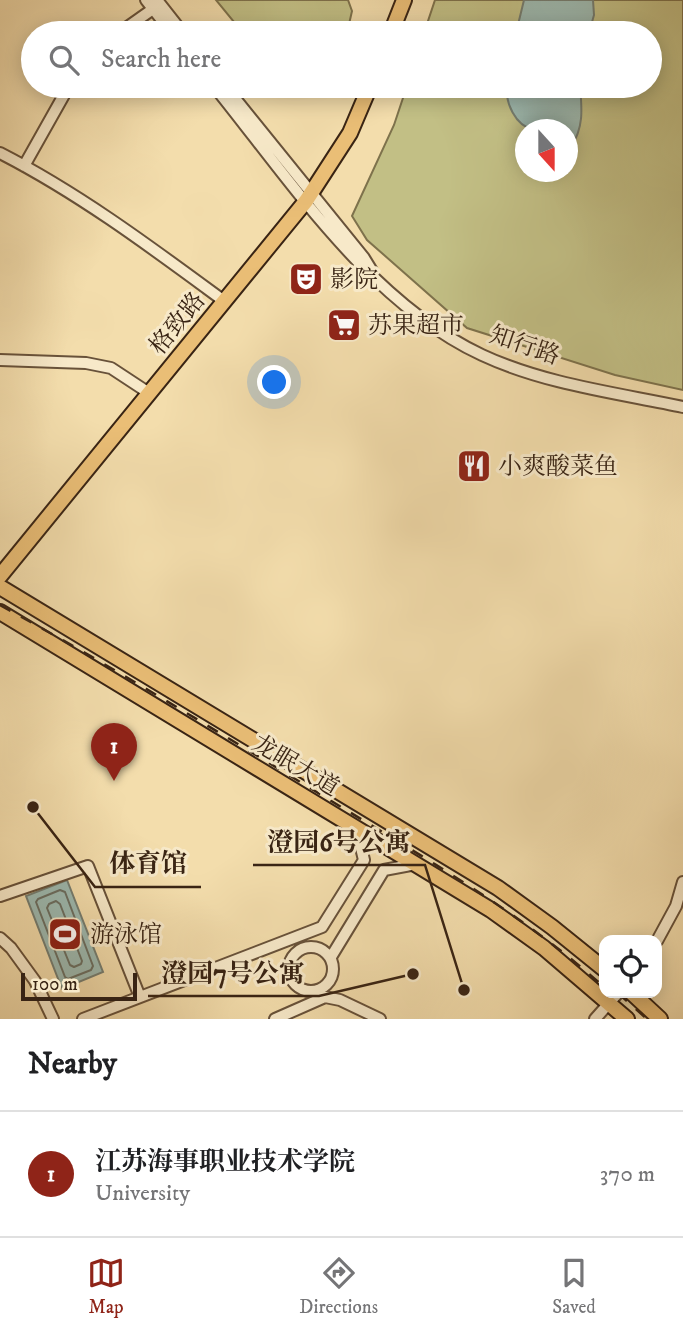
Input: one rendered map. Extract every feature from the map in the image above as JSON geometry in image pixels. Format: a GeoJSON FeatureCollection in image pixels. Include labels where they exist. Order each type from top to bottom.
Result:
{"type":"FeatureCollection","features":[{"type":"Feature","properties":{"kind":"main road"},"geometry":{"type":"LineString","coordinates":[[396,21],[404,0]]}},
{"type":"Feature","properties":{"kind":"main road","name":"格致路"},"geometry":{"type":"LineString","coordinates":[[0,576],[308,197],[350,133],[365,98]]}},
{"type":"Feature","properties":{"kind":"main road","name":"龙眠大道"},"geometry":{"type":"LineString","coordinates":[[0,587],[498,888],[599,965]]}},
{"type":"Feature","properties":{"kind":"main road","name":"龙眠大道"},"geometry":{"type":"LineString","coordinates":[[0,612],[491,910],[599,988]]}},
{"type":"Feature","properties":{"kind":"main road","name":"龙眠大道"},"geometry":{"type":"LineString","coordinates":[[613,998],[627,1019]]}},
{"type":"Feature","properties":{"kind":"main road"},"geometry":{"type":"LineString","coordinates":[[637,998],[660,1019]]}},
{"type":"Feature","properties":{"kind":"street"},"geometry":{"type":"LineString","coordinates":[[132,21],[152,3]]}},
{"type":"Feature","properties":{"kind":"street"},"geometry":{"type":"LineString","coordinates":[[152,3],[164,21]]}},
{"type":"Feature","properties":{"kind":"street"},"geometry":{"type":"LineString","coordinates":[[152,3],[171,21]]}},
{"type":"Feature","properties":{"kind":"street"},"geometry":{"type":"LineString","coordinates":[[24,166],[62,98]]}},
{"type":"Feature","properties":{"kind":"street","name":"知行路"},"geometry":{"type":"LineString","coordinates":[[224,98],[364,258],[375,276],[417,315],[483,355],[535,374],[683,407]]}},
{"type":"Feature","properties":{"kind":"street","name":"知行路"},"geometry":{"type":"LineString","coordinates":[[234,98],[308,197]]}},
{"type":"Feature","properties":{"kind":"street"},"geometry":{"type":"LineString","coordinates":[[0,153],[63,188],[224,301]]}},
{"type":"Feature","properties":{"kind":"street"},"geometry":{"type":"LineString","coordinates":[[0,360],[86,363],[111,368],[149,393]]}},
{"type":"Feature","properties":{"kind":"street"},"geometry":{"type":"LineString","coordinates":[[85,1019],[322,927],[365,860],[356,827]]}},
{"type":"Feature","properties":{"kind":"street"},"geometry":{"type":"LineString","coordinates":[[331,957],[384,870],[415,864]]}},
{"type":"Feature","properties":{"kind":"street"},"geometry":{"type":"LineString","coordinates":[[0,896],[88,866],[140,997]]}},
{"type":"Feature","properties":{"kind":"street"},"geometry":{"type":"LineString","coordinates":[[660,935],[676,906],[683,882]]}},
{"type":"Feature","properties":{"kind":"street"},"geometry":{"type":"LineString","coordinates":[[299,936],[304,948]]}},
{"type":"Feature","properties":{"kind":"street"},"geometry":{"type":"LineString","coordinates":[[0,938],[11,948],[35,981],[52,1019]]}},
{"type":"Feature","properties":{"kind":"street"},"geometry":{"type":"LineString","coordinates":[[275,1019],[295,1015],[324,993],[332,978],[334,971],[331,957],[319,948],[304,948],[292,958],[289,965],[292,980],[302,989],[324,993],[380,1019]]}},
{"type":"Feature","properties":{"kind":"street"},"geometry":{"type":"LineString","coordinates":[[595,1019],[613,998]]}},
{"type":"Feature","properties":{"kind":"shaded area"},"geometry":{"type":"Polygon","coordinates":[[[216,0],[348,0],[352,11],[350,21],[233,21],[216,0]]]}},
{"type":"Feature","properties":{"kind":"shaded area"},"geometry":{"type":"Polygon","coordinates":[[[435,0],[683,0],[683,390],[615,375],[467,328],[367,240],[352,216],[394,125],[403,98],[662,98],[662,21],[428,21],[435,0]]]}},
{"type":"Feature","properties":{"kind":"water"},"geometry":{"type":"Polygon","coordinates":[[[524,0],[593,0],[592,21],[519,21],[524,0]]]}},
{"type":"Feature","properties":{"kind":"water"},"geometry":{"type":"Polygon","coordinates":[[[508,98],[580,98],[580,125],[578,131],[578,119],[517,119],[508,98]]]}},
{"type":"Feature","properties":{"kind":"water","name":"游泳馆"},"geometry":{"type":"Polygon","coordinates":[[[67,880],[103,972],[62,989],[26,896],[67,880]]]}},
{"type":"Feature","properties":{"kind":"railway"},"geometry":{"type":"LineString","coordinates":[[0,605],[168,702],[438,866],[541,935],[599,983]]}},
{"type":"Feature","properties":{"kind":"railway"},"geometry":{"type":"LineString","coordinates":[[624,998],[647,1019]]}},
{"type":"Feature","properties":{"kind":"place","name":"影院"},"geometry":{"type":"Point","coordinates":[306,279]}},
{"type":"Feature","properties":{"kind":"place","name":"苏果超市"},"geometry":{"type":"Point","coordinates":[344,325]}},
{"type":"Feature","properties":{"kind":"place","name":"小爽酸菜鱼"},"geometry":{"type":"Point","coordinates":[474,466]}},
{"type":"Feature","properties":{"kind":"place","name":"江苏海事职业技术学院"},"geometry":{"type":"Point","coordinates":[114,781]}},
{"type":"Feature","properties":{"kind":"place","name":"体育馆"},"geometry":{"type":"Point","coordinates":[33,807]}},
{"type":"Feature","properties":{"kind":"place","name":"游泳馆"},"geometry":{"type":"Point","coordinates":[65,934]}},
{"type":"Feature","properties":{"kind":"place","name":"澄园7号公寓"},"geometry":{"type":"Point","coordinates":[413,974]}},
{"type":"Feature","properties":{"kind":"place","name":"澄园6号公寓"},"geometry":{"type":"Point","coordinates":[464,990]}}]}
